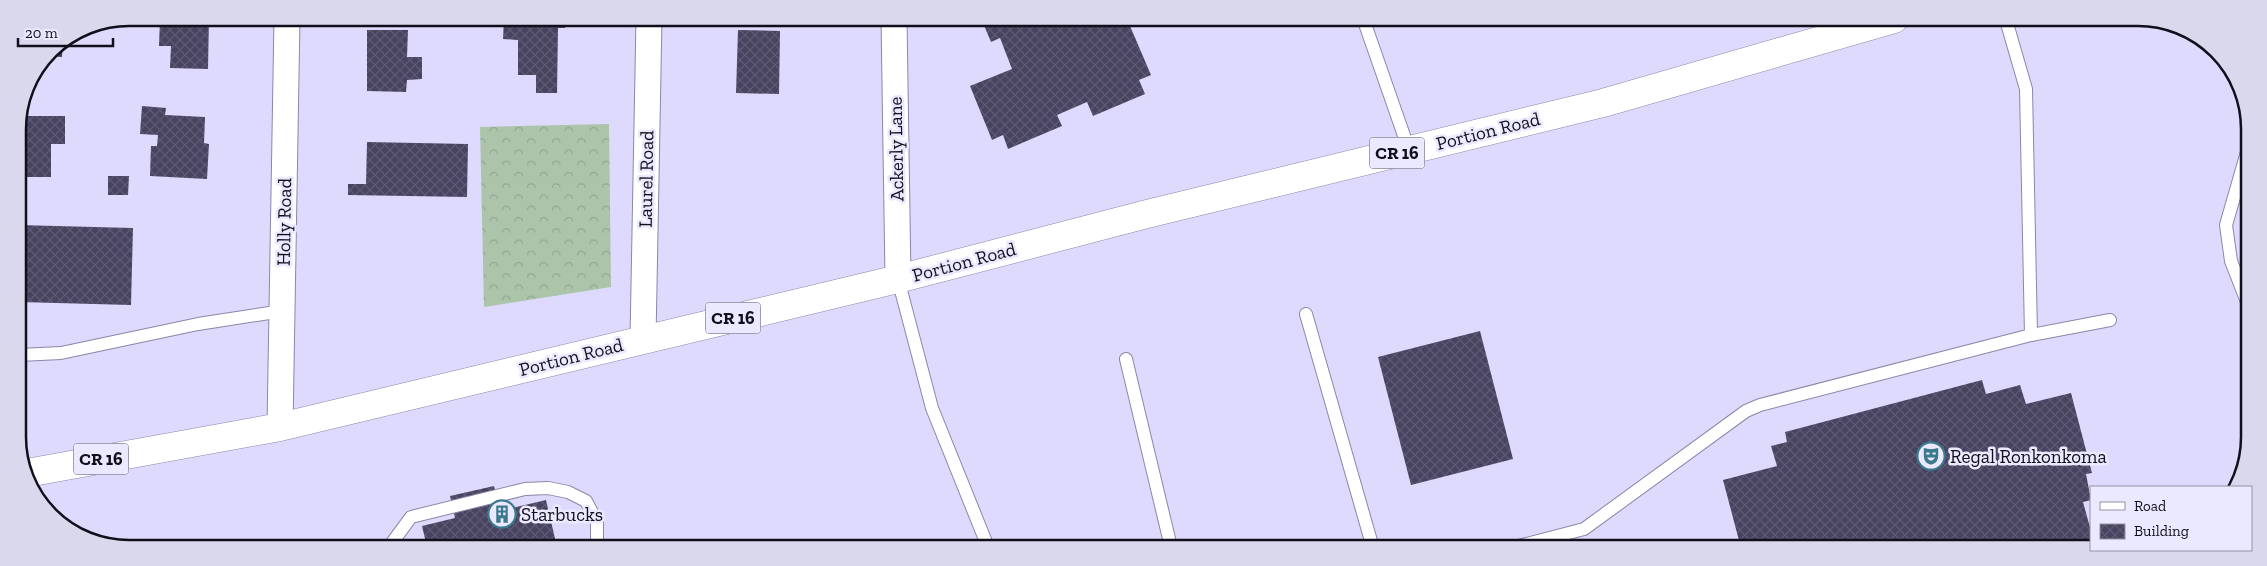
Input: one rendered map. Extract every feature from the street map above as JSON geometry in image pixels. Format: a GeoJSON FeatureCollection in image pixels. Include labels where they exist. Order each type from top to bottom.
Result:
{"type":"FeatureCollection","features":[{"type":"Feature","properties":{"kind":"main road","name":"Portion Road"},"geometry":{"type":"LineString","coordinates":[[33,472],[280,426],[898,279],[1147,214],[1603,103],[1870,26]]}},
{"type":"Feature","properties":{"kind":"street","name":"Holly Road"},"geometry":{"type":"LineString","coordinates":[[280,426],[287,26]]}},
{"type":"Feature","properties":{"kind":"street","name":"Laurel Road"},"geometry":{"type":"LineString","coordinates":[[643,339],[649,26]]}},
{"type":"Feature","properties":{"kind":"street","name":"Ackerly Lane"},"geometry":{"type":"LineString","coordinates":[[894,26],[898,279]]}},
{"type":"Feature","properties":{"kind":"lane"},"geometry":{"type":"LineString","coordinates":[[1366,26],[1409,150]]}},
{"type":"Feature","properties":{"kind":"lane"},"geometry":{"type":"LineString","coordinates":[[2008,26],[2026,89],[2031,335]]}},
{"type":"Feature","properties":{"kind":"lane"},"geometry":{"type":"LineString","coordinates":[[2241,173],[2226,225],[2231,261],[2241,287]]}},
{"type":"Feature","properties":{"kind":"lane"},"geometry":{"type":"LineString","coordinates":[[898,279],[932,408],[985,540]]}},
{"type":"Feature","properties":{"kind":"lane"},"geometry":{"type":"LineString","coordinates":[[26,355],[61,353],[198,324],[282,311]]}},
{"type":"Feature","properties":{"kind":"lane"},"geometry":{"type":"LineString","coordinates":[[1306,314],[1371,540]]}},
{"type":"Feature","properties":{"kind":"lane"},"geometry":{"type":"LineString","coordinates":[[1542,540],[1584,529],[1746,411],[1753,408],[2031,335],[2110,320]]}},
{"type":"Feature","properties":{"kind":"lane"},"geometry":{"type":"LineString","coordinates":[[1126,358],[1169,540]]}},
{"type":"Feature","properties":{"kind":"lane"},"geometry":{"type":"LineString","coordinates":[[394,540],[411,517],[525,489],[548,488],[568,492],[586,501],[597,522],[597,540]]}},
{"type":"Feature","properties":{"kind":"green space"},"geometry":{"type":"Polygon","coordinates":[[[609,124],[611,287],[484,307],[480,127],[609,124]]]}},
{"type":"Feature","properties":{"kind":"building"},"geometry":{"type":"Polygon","coordinates":[[[160,26],[209,26],[208,69],[170,68],[171,46],[159,46],[160,26]]]}},
{"type":"Feature","properties":{"kind":"building"},"geometry":{"type":"Polygon","coordinates":[[[504,26],[565,26],[565,28],[558,28],[557,93],[536,93],[536,75],[518,75],[518,40],[503,39],[504,26]]]}},
{"type":"Feature","properties":{"kind":"building"},"geometry":{"type":"Polygon","coordinates":[[[984,26],[1130,26],[1151,75],[1139,80],[1145,94],[1093,116],[1087,102],[1057,115],[1062,126],[1008,149],[1003,135],[992,140],[970,86],[1012,69],[1000,38],[991,42],[984,26]]]}},
{"type":"Feature","properties":{"kind":"building"},"geometry":{"type":"Polygon","coordinates":[[[367,30],[408,30],[407,57],[422,57],[422,79],[407,80],[406,92],[367,91],[367,30]]]}},
{"type":"Feature","properties":{"kind":"building"},"geometry":{"type":"Polygon","coordinates":[[[738,30],[780,31],[779,94],[736,93],[738,30]]]}},
{"type":"Feature","properties":{"kind":"building"},"geometry":{"type":"Polygon","coordinates":[[[62,51],[62,57],[56,57],[62,51]]]}},
{"type":"Feature","properties":{"kind":"building"},"geometry":{"type":"Polygon","coordinates":[[[142,106],[166,108],[165,115],[205,117],[204,143],[209,144],[207,179],[150,176],[151,146],[157,146],[158,135],[140,134],[142,106]]]}},
{"type":"Feature","properties":{"kind":"building"},"geometry":{"type":"Polygon","coordinates":[[[27,116],[65,116],[65,144],[51,144],[51,177],[26,177],[27,116]]]}},
{"type":"Feature","properties":{"kind":"building"},"geometry":{"type":"Polygon","coordinates":[[[367,142],[468,144],[467,197],[348,195],[348,184],[366,184],[367,142]]]}},
{"type":"Feature","properties":{"kind":"building"},"geometry":{"type":"Polygon","coordinates":[[[108,176],[129,176],[128,195],[108,195],[108,176]]]}},
{"type":"Feature","properties":{"kind":"building"},"geometry":{"type":"Polygon","coordinates":[[[26,225],[133,228],[131,305],[26,302],[26,225]]]}},
{"type":"Feature","properties":{"kind":"building"},"geometry":{"type":"Polygon","coordinates":[[[1480,331],[1513,459],[1411,485],[1378,357],[1480,331]]]}},
{"type":"Feature","properties":{"kind":"building","name":"Regal Ronkonkoma"},"geometry":{"type":"Polygon","coordinates":[[[1982,380],[1986,394],[2020,385],[2026,404],[2071,393],[2092,473],[2086,474],[2090,500],[2083,502],[2090,527],[2090,540],[1739,540],[1723,480],[1777,466],[1771,446],[1787,442],[1785,432],[1982,380]]]}},
{"type":"Feature","properties":{"kind":"building","name":"Starbucks"},"geometry":{"type":"Polygon","coordinates":[[[494,486],[500,511],[546,500],[555,540],[425,540],[422,526],[455,518],[450,496],[494,486]]]}},
{"type":"Feature","properties":{"kind":"place","name":"Regal Ronkonkoma"},"geometry":{"type":"Point","coordinates":[1931,456]}},
{"type":"Feature","properties":{"kind":"place","name":"Starbucks"},"geometry":{"type":"Point","coordinates":[502,514]}}]}
